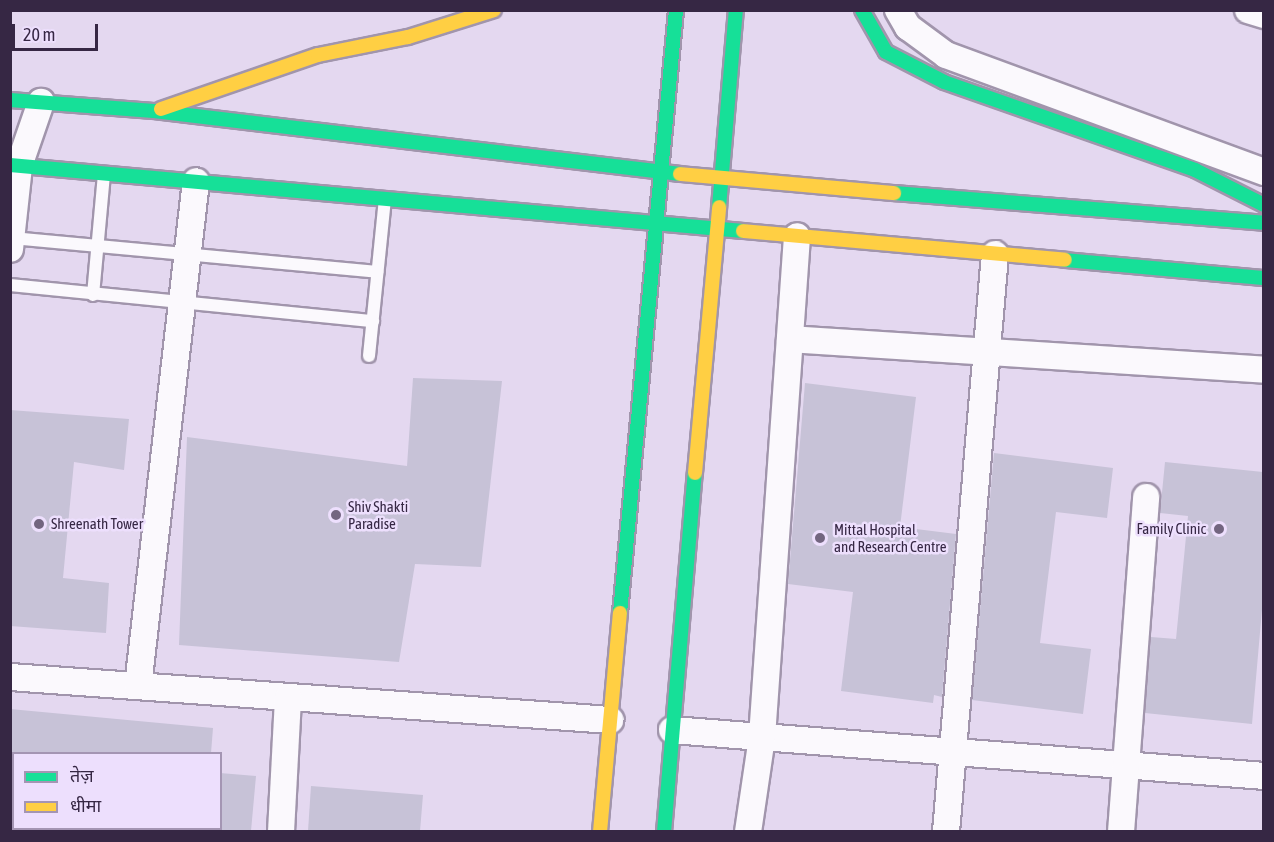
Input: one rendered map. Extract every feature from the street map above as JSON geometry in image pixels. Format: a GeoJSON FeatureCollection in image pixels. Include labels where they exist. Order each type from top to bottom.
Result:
{"type":"FeatureCollection","features":[{"type":"Feature","properties":{"kind":"street"},"geometry":{"type":"LineString","coordinates":[[154,111],[318,56],[408,38],[494,10]]}},
{"type":"Feature","properties":{"kind":"street"},"geometry":{"type":"LineString","coordinates":[[600,831],[676,10]]}},
{"type":"Feature","properties":{"kind":"street"},"geometry":{"type":"LineString","coordinates":[[664,831],[736,10]]}},
{"type":"Feature","properties":{"kind":"street"},"geometry":{"type":"LineString","coordinates":[[862,10],[886,52],[944,82],[1195,170],[1263,205]]}},
{"type":"Feature","properties":{"kind":"street"},"geometry":{"type":"LineString","coordinates":[[898,10],[908,27],[946,55],[1263,172]]}},
{"type":"Feature","properties":{"kind":"street"},"geometry":{"type":"LineString","coordinates":[[1248,10],[1263,15]]}},
{"type":"Feature","properties":{"kind":"street"},"geometry":{"type":"LineString","coordinates":[[10,100],[154,111],[721,179],[1263,223]]}},
{"type":"Feature","properties":{"kind":"street"},"geometry":{"type":"LineString","coordinates":[[11,244],[15,165],[41,102]]}},
{"type":"Feature","properties":{"kind":"street"},"geometry":{"type":"LineString","coordinates":[[15,165],[1263,278]]}},
{"type":"Feature","properties":{"kind":"street"},"geometry":{"type":"LineString","coordinates":[[138,686],[196,181]]}},
{"type":"Feature","properties":{"kind":"street"},"geometry":{"type":"LineString","coordinates":[[748,831],[762,737],[797,236]]}},
{"type":"Feature","properties":{"kind":"street"},"geometry":{"type":"LineString","coordinates":[[946,831],[995,254]]}},
{"type":"Feature","properties":{"kind":"street"},"geometry":{"type":"LineString","coordinates":[[790,339],[1263,370]]}},
{"type":"Feature","properties":{"kind":"street"},"geometry":{"type":"LineString","coordinates":[[1121,831],[1128,765],[1146,497]]}},
{"type":"Feature","properties":{"kind":"street"},"geometry":{"type":"LineString","coordinates":[[10,677],[610,720]]}},
{"type":"Feature","properties":{"kind":"street"},"geometry":{"type":"LineString","coordinates":[[281,831],[288,697]]}},
{"type":"Feature","properties":{"kind":"street"},"geometry":{"type":"LineString","coordinates":[[672,730],[1263,776]]}},
{"type":"Feature","properties":{"kind":"lane"},"geometry":{"type":"LineString","coordinates":[[93,295],[104,173]]}},
{"type":"Feature","properties":{"kind":"lane"},"geometry":{"type":"LineString","coordinates":[[369,356],[385,198]]}},
{"type":"Feature","properties":{"kind":"lane"},"geometry":{"type":"LineString","coordinates":[[11,244],[97,247],[377,272]]}},
{"type":"Feature","properties":{"kind":"lane"},"geometry":{"type":"LineString","coordinates":[[10,285],[182,305],[373,321]]}},
{"type":"Feature","properties":{"kind":"building","name":"Shiv Shakti Paradise"},"geometry":{"type":"Polygon","coordinates":[[[413,378],[502,381],[481,567],[415,564],[399,662],[179,645],[187,437],[407,466],[413,378]]]}},
{"type":"Feature","properties":{"kind":"building"},"geometry":{"type":"Polygon","coordinates":[[[805,383],[916,397],[900,527],[956,534],[942,697],[934,695],[933,703],[841,691],[853,592],[788,584],[805,383]]]}},
{"type":"Feature","properties":{"kind":"building","name":"Shreenath Tower"},"geometry":{"type":"Polygon","coordinates":[[[10,410],[129,419],[124,470],[74,462],[63,578],[109,583],[106,633],[10,626],[10,410]]]}},
{"type":"Feature","properties":{"kind":"building"},"geometry":{"type":"Polygon","coordinates":[[[994,453],[1113,468],[1107,518],[1056,512],[1040,643],[1091,649],[1083,714],[972,700],[994,453]]]}},
{"type":"Feature","properties":{"kind":"building"},"geometry":{"type":"Polygon","coordinates":[[[1165,462],[1263,472],[1263,598],[1252,724],[1145,713],[1151,637],[1176,639],[1188,516],[1160,513],[1165,462]]]}},
{"type":"Feature","properties":{"kind":"building"},"geometry":{"type":"Polygon","coordinates":[[[10,709],[213,728],[211,752],[10,753],[10,709]]]}},
{"type":"Feature","properties":{"kind":"building"},"geometry":{"type":"Polygon","coordinates":[[[222,773],[256,776],[251,831],[220,831],[222,830],[222,773]]]}},
{"type":"Feature","properties":{"kind":"building"},"geometry":{"type":"Polygon","coordinates":[[[311,786],[423,795],[420,831],[308,831],[311,786]]]}},
{"type":"Feature","properties":{"kind":"traffic: fast"},"geometry":{"type":"LineString","coordinates":[[620,613],[676,10]]}},
{"type":"Feature","properties":{"kind":"traffic: fast"},"geometry":{"type":"LineString","coordinates":[[719,207],[736,10]]}},
{"type":"Feature","properties":{"kind":"traffic: fast"},"geometry":{"type":"LineString","coordinates":[[862,10],[886,52],[944,82],[1195,170],[1264,205]]}},
{"type":"Feature","properties":{"kind":"traffic: fast"},"geometry":{"type":"LineString","coordinates":[[10,100],[154,111],[680,174]]}},
{"type":"Feature","properties":{"kind":"traffic: fast"},"geometry":{"type":"LineString","coordinates":[[10,165],[743,231]]}},
{"type":"Feature","properties":{"kind":"traffic: fast"},"geometry":{"type":"LineString","coordinates":[[894,193],[1264,223]]}},
{"type":"Feature","properties":{"kind":"traffic: fast"},"geometry":{"type":"LineString","coordinates":[[1065,260],[1264,278]]}},
{"type":"Feature","properties":{"kind":"traffic: fast"},"geometry":{"type":"LineString","coordinates":[[664,832],[695,473]]}},
{"type":"Feature","properties":{"kind":"traffic: slow"},"geometry":{"type":"LineString","coordinates":[[161,109],[318,55],[408,37],[494,10]]}},
{"type":"Feature","properties":{"kind":"traffic: slow"},"geometry":{"type":"LineString","coordinates":[[680,174],[894,193]]}},
{"type":"Feature","properties":{"kind":"traffic: slow"},"geometry":{"type":"LineString","coordinates":[[695,473],[719,207]]}},
{"type":"Feature","properties":{"kind":"traffic: slow"},"geometry":{"type":"LineString","coordinates":[[743,231],[1065,260]]}},
{"type":"Feature","properties":{"kind":"traffic: slow"},"geometry":{"type":"LineString","coordinates":[[600,832],[620,613]]}},
{"type":"Feature","properties":{"kind":"place","name":"Shiv Shakti Paradise"},"geometry":{"type":"Point","coordinates":[336,515]}},
{"type":"Feature","properties":{"kind":"place","name":"Shreenath Tower"},"geometry":{"type":"Point","coordinates":[39,524]}},
{"type":"Feature","properties":{"kind":"place","name":"Family Clinic"},"geometry":{"type":"Point","coordinates":[1219,529]}},
{"type":"Feature","properties":{"kind":"place","name":"Mittal Hospital and Research Centre"},"geometry":{"type":"Point","coordinates":[820,538]}}]}
